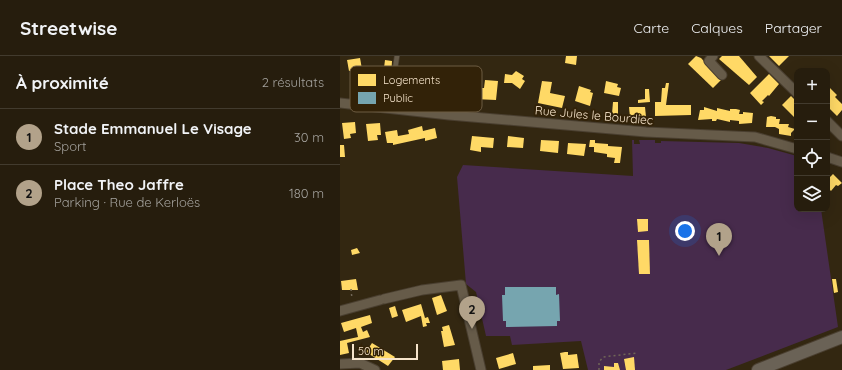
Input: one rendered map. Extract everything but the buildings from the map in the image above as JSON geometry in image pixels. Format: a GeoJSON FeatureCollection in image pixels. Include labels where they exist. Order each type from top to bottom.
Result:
{"type":"FeatureCollection","features":[{"type":"Feature","properties":{"kind":"main road"},"geometry":{"type":"LineString","coordinates":[[758,370],[842,337]]}},
{"type":"Feature","properties":{"kind":"street"},"geometry":{"type":"LineString","coordinates":[[713,56],[709,61],[722,75]]}},
{"type":"Feature","properties":{"kind":"street"},"geometry":{"type":"LineString","coordinates":[[759,56],[794,90]]}},
{"type":"Feature","properties":{"kind":"street","name":"Rue Jules le Bourdiec"},"geometry":{"type":"LineString","coordinates":[[340,103],[350,104]]}},
{"type":"Feature","properties":{"kind":"street","name":"Rue Jules le Bourdiec"},"geometry":{"type":"LineString","coordinates":[[423,112],[646,132],[755,137],[794,148]]}},
{"type":"Feature","properties":{"kind":"street"},"geometry":{"type":"LineString","coordinates":[[830,124],[842,136]]}},
{"type":"Feature","properties":{"kind":"street"},"geometry":{"type":"LineString","coordinates":[[830,158],[842,162]]}},
{"type":"Feature","properties":{"kind":"street"},"geometry":{"type":"LineString","coordinates":[[340,311],[422,290],[461,285],[481,370]]}},
{"type":"Feature","properties":{"kind":"street"},"geometry":{"type":"LineString","coordinates":[[340,364],[360,363],[375,370]]}},
{"type":"Feature","properties":{"kind":"lane"},"geometry":{"type":"LineString","coordinates":[[396,66],[398,56]]}},
{"type":"Feature","properties":{"kind":"path"},"geometry":{"type":"LineString","coordinates":[[599,370],[599,362],[602,357],[637,353]]}},
{"type":"Feature","properties":{"kind":"shaded area"},"geometry":{"type":"Polygon","coordinates":[[[632,140],[634,140],[634,144],[640,144],[639,140],[655,140],[655,143],[661,143],[661,141],[739,143],[768,148],[794,155],[794,212],[821,212],[838,327],[726,370],[588,370],[581,341],[512,345],[510,336],[486,336],[476,292],[466,284],[457,177],[463,165],[633,176],[632,140]]]}},
{"type":"Feature","properties":{"kind":"place","name":"Stade Emmanuel Le Visage"},"geometry":{"type":"Point","coordinates":[719,256]}},
{"type":"Feature","properties":{"kind":"place","name":"Place Theo Jaffre"},"geometry":{"type":"Point","coordinates":[472,329]}}]}
